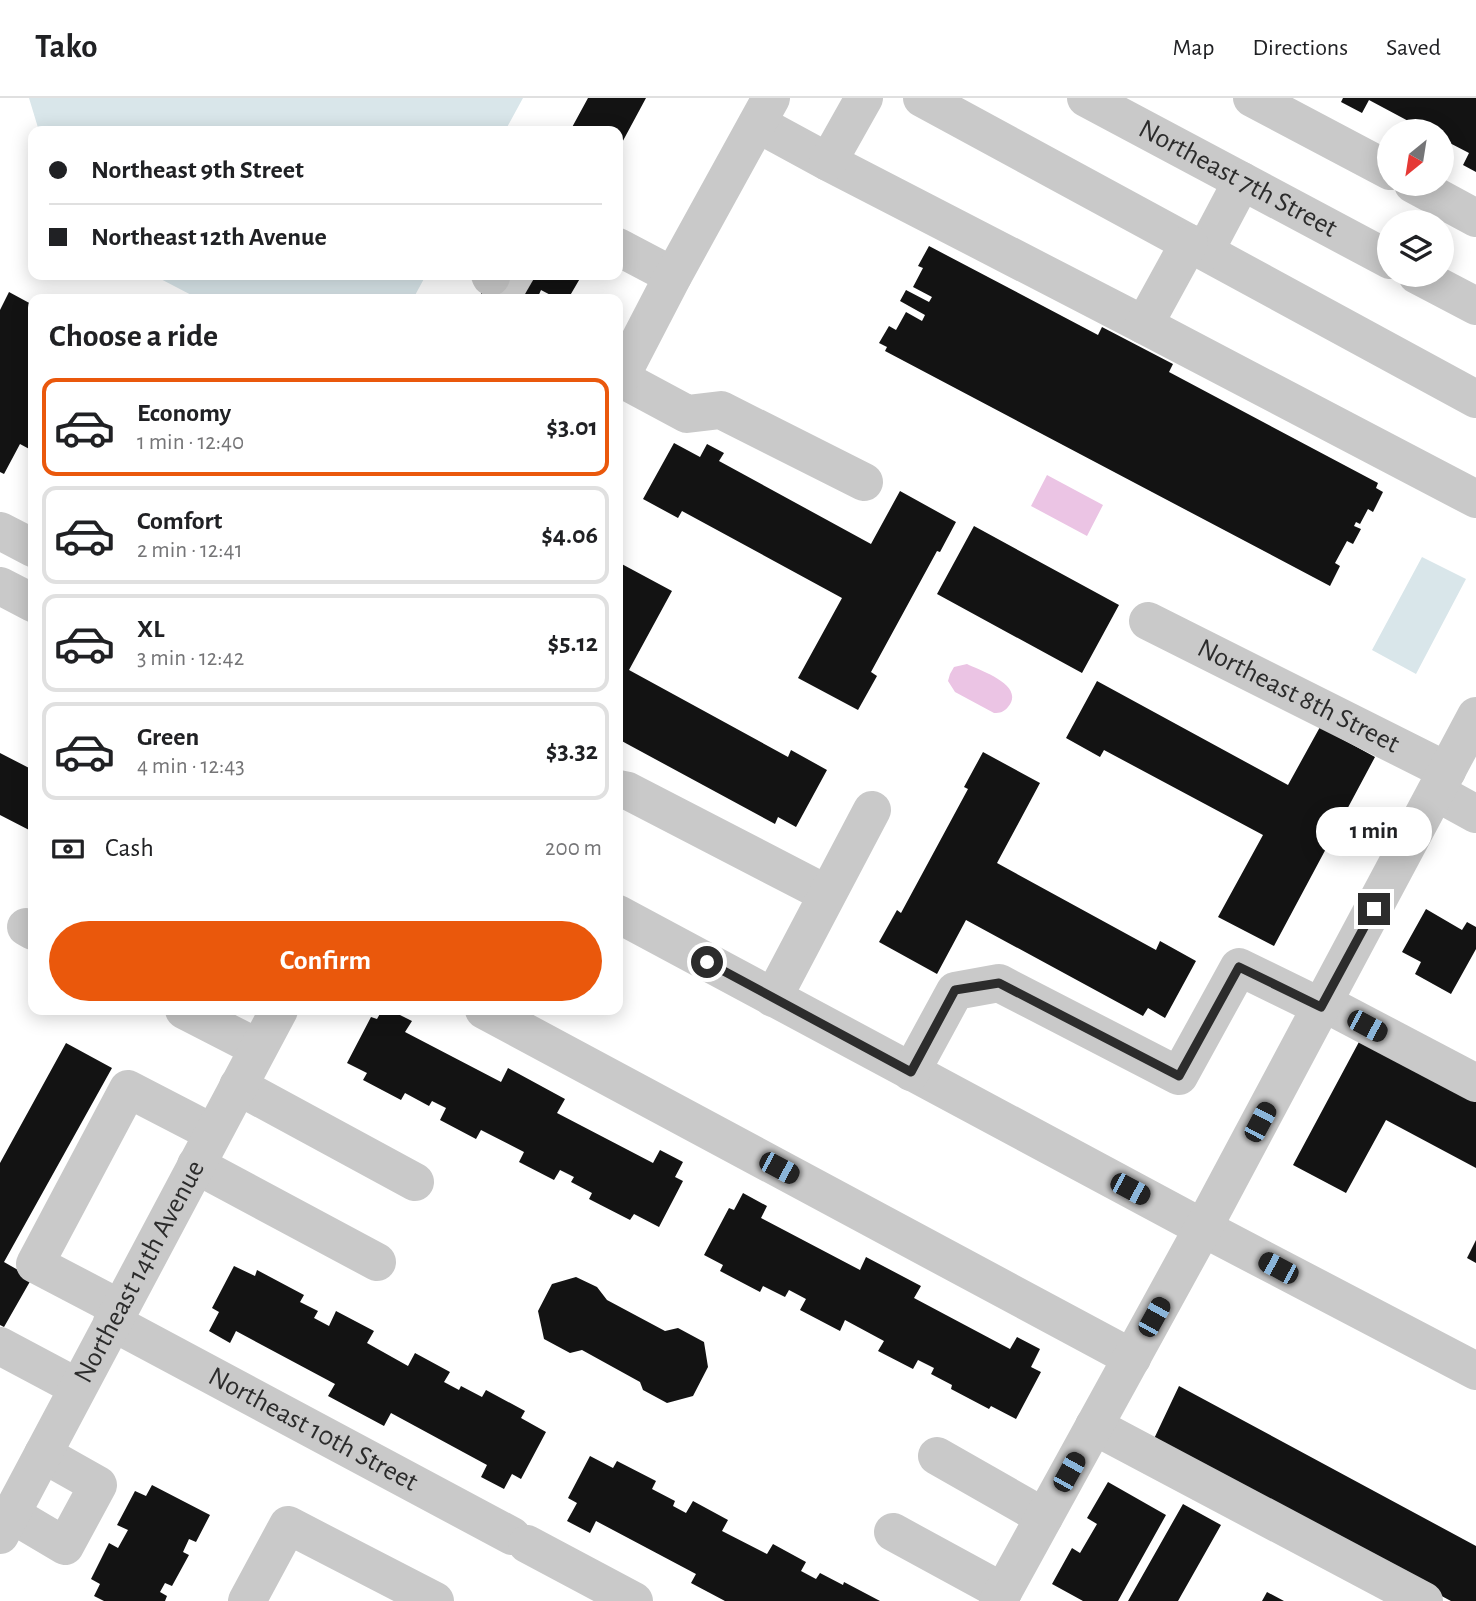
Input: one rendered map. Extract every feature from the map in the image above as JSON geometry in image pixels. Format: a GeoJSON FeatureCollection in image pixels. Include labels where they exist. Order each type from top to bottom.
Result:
{"type":"FeatureCollection","features":[{"type":"Feature","properties":{"kind":"street"},"geometry":{"type":"LineString","coordinates":[[828,162],[864,98]]}},
{"type":"Feature","properties":{"kind":"street"},"geometry":{"type":"LineString","coordinates":[[922,98],[1476,399]]}},
{"type":"Feature","properties":{"kind":"street","name":"Northeast 7th Street"},"geometry":{"type":"LineString","coordinates":[[1086,98],[1377,253]]}},
{"type":"Feature","properties":{"kind":"street"},"geometry":{"type":"LineString","coordinates":[[1252,98],[1377,165]]}},
{"type":"Feature","properties":{"kind":"street"},"geometry":{"type":"LineString","coordinates":[[623,363],[764,111],[828,162],[1476,499]]}},
{"type":"Feature","properties":{"kind":"street"},"geometry":{"type":"LineString","coordinates":[[1144,324],[1231,175]]}},
{"type":"Feature","properties":{"kind":"street"},"geometry":{"type":"LineString","coordinates":[[1435,196],[1476,218]]}},
{"type":"Feature","properties":{"kind":"street"},"geometry":{"type":"LineString","coordinates":[[623,250],[673,276]]}},
{"type":"Feature","properties":{"kind":"street"},"geometry":{"type":"LineString","coordinates":[[1440,287],[1476,306]]}},
{"type":"Feature","properties":{"kind":"street"},"geometry":{"type":"LineString","coordinates":[[623,366],[687,414],[721,410],[864,482]]}},
{"type":"Feature","properties":{"kind":"street"},"geometry":{"type":"LineString","coordinates":[[0,531],[28,545]]}},
{"type":"Feature","properties":{"kind":"street"},"geometry":{"type":"LineString","coordinates":[[0,586],[28,600]]}},
{"type":"Feature","properties":{"kind":"street","name":"Northeast 8th Street"},"geometry":{"type":"LineString","coordinates":[[1148,621],[1442,782],[1476,814]]}},
{"type":"Feature","properties":{"kind":"street"},"geometry":{"type":"LineString","coordinates":[[893,1532],[1000,1597],[1203,1228],[1476,716]]}},
{"type":"Feature","properties":{"kind":"street"},"geometry":{"type":"LineString","coordinates":[[623,790],[827,894]]}},
{"type":"Feature","properties":{"kind":"street"},"geometry":{"type":"LineString","coordinates":[[773,998],[872,810]]}},
{"type":"Feature","properties":{"kind":"street"},"geometry":{"type":"LineString","coordinates":[[623,917],[1203,1228],[1476,1371]]}},
{"type":"Feature","properties":{"kind":"street"},"geometry":{"type":"LineString","coordinates":[[911,1072],[955,990],[999,983],[1179,1076],[1239,967],[1322,1005],[1476,1083]]}},
{"type":"Feature","properties":{"kind":"street"},"geometry":{"type":"LineString","coordinates":[[194,1015],[258,1048]]}},
{"type":"Feature","properties":{"kind":"street","name":"Northeast 14th Avenue"},"geometry":{"type":"LineString","coordinates":[[5,1524],[276,1015]]}},
{"type":"Feature","properties":{"kind":"street"},"geometry":{"type":"LineString","coordinates":[[493,1015],[1132,1357]]}},
{"type":"Feature","properties":{"kind":"street"},"geometry":{"type":"LineString","coordinates":[[238,1086],[415,1182]]}},
{"type":"Feature","properties":{"kind":"street","name":"Northeast 10th Street"},"geometry":{"type":"LineString","coordinates":[[204,1149],[128,1089],[35,1264],[116,1315],[634,1601]]}},
{"type":"Feature","properties":{"kind":"street"},"geometry":{"type":"LineString","coordinates":[[204,1149],[377,1262]]}},
{"type":"Feature","properties":{"kind":"street"},"geometry":{"type":"LineString","coordinates":[[0,1346],[77,1387]]}},
{"type":"Feature","properties":{"kind":"street"},"geometry":{"type":"LineString","coordinates":[[1094,1426],[1424,1601]]}},
{"type":"Feature","properties":{"kind":"street"},"geometry":{"type":"LineString","coordinates":[[5,1524],[65,1546],[72,1534],[97,1485],[43,1454]]}},
{"type":"Feature","properties":{"kind":"street"},"geometry":{"type":"LineString","coordinates":[[937,1456],[1044,1517]]}},
{"type":"Feature","properties":{"kind":"street"},"geometry":{"type":"LineString","coordinates":[[247,1601],[288,1525],[435,1601]]}},
{"type":"Feature","properties":{"kind":"shaded area"},"geometry":{"type":"Polygon","coordinates":[[[29,98],[523,98],[508,126],[37,126],[29,98]]]}},
{"type":"Feature","properties":{"kind":"shaded area"},"geometry":{"type":"Polygon","coordinates":[[[163,280],[423,280],[416,294],[189,294],[163,280]]]}},
{"type":"Feature","properties":{"kind":"shaded area"},"geometry":{"type":"Polygon","coordinates":[[[1047,475],[1103,505],[1087,536],[1031,506],[1047,475]]]}},
{"type":"Feature","properties":{"kind":"shaded area"},"geometry":{"type":"Polygon","coordinates":[[[1422,557],[1466,579],[1416,674],[1372,650],[1422,557]]]}},
{"type":"Feature","properties":{"kind":"shaded area"},"geometry":{"type":"Polygon","coordinates":[[[967,664],[1007,686],[1012,699],[1005,710],[994,713],[955,692],[948,681],[950,674],[954,667],[967,664]]]}},
{"type":"Feature","properties":{"kind":"building"},"geometry":{"type":"Polygon","coordinates":[[[588,98],[646,98],[623,141],[623,126],[573,126],[588,98]]]}},
{"type":"Feature","properties":{"kind":"building"},"geometry":{"type":"Polygon","coordinates":[[[1343,98],[1476,98],[1476,172],[1463,165],[1469,153],[1454,145],[1454,119],[1405,119],[1369,100],[1362,113],[1341,102],[1343,98]]]}},
{"type":"Feature","properties":{"kind":"building"},"geometry":{"type":"Polygon","coordinates":[[[929,246],[1098,335],[1102,327],[1173,364],[1169,372],[1378,483],[1376,488],[1383,492],[1373,512],[1368,509],[1360,524],[1356,522],[1354,526],[1361,529],[1353,544],[1347,541],[1335,563],[1340,566],[1330,586],[885,351],[887,347],[879,343],[889,326],[896,330],[906,312],[922,321],[925,315],[900,301],[906,290],[929,302],[932,297],[913,287],[923,268],[918,266],[929,246]]]}},
{"type":"Feature","properties":{"kind":"building"},"geometry":{"type":"Polygon","coordinates":[[[489,280],[579,280],[571,294],[549,294],[541,290],[539,294],[481,294],[489,280]]]}},
{"type":"Feature","properties":{"kind":"building"},"geometry":{"type":"Polygon","coordinates":[[[9,292],[28,302],[28,448],[20,444],[4,474],[0,472],[0,310],[9,292]]]}},
{"type":"Feature","properties":{"kind":"building"},"geometry":{"type":"Polygon","coordinates":[[[674,443],[700,457],[707,444],[724,453],[719,461],[871,544],[900,491],[956,522],[940,552],[937,551],[871,672],[877,676],[858,710],[798,678],[842,598],[682,511],[678,518],[643,499],[674,443]]]}},
{"type":"Feature","properties":{"kind":"building"},"geometry":{"type":"Polygon","coordinates":[[[974,526],[1119,605],[1082,673],[937,594],[974,526]]]}},
{"type":"Feature","properties":{"kind":"building"},"geometry":{"type":"Polygon","coordinates":[[[623,565],[672,591],[629,670],[788,757],[791,750],[827,770],[796,827],[778,817],[775,824],[623,742],[623,565]]]}},
{"type":"Feature","properties":{"kind":"building"},"geometry":{"type":"Polygon","coordinates":[[[1097,681],[1288,785],[1320,727],[1375,757],[1274,946],[1218,917],[1263,835],[1104,750],[1100,757],[1066,738],[1097,681]]]}},
{"type":"Feature","properties":{"kind":"building"},"geometry":{"type":"Polygon","coordinates":[[[983,752],[1040,783],[997,863],[1156,950],[1160,941],[1196,961],[1165,1018],[1148,1008],[1143,1016],[966,920],[937,974],[879,942],[897,910],[901,913],[968,789],[964,787],[983,752]]]}},
{"type":"Feature","properties":{"kind":"building"},"geometry":{"type":"Polygon","coordinates":[[[0,753],[28,767],[28,829],[0,815],[0,753]]]}},
{"type":"Feature","properties":{"kind":"building"},"geometry":{"type":"Polygon","coordinates":[[[1426,909],[1462,930],[1467,922],[1476,927],[1476,949],[1451,994],[1415,974],[1421,962],[1402,952],[1426,909]]]}},
{"type":"Feature","properties":{"kind":"building"},"geometry":{"type":"Polygon","coordinates":[[[379,1015],[400,1015],[412,1021],[405,1032],[501,1082],[508,1068],[565,1099],[557,1113],[653,1163],[660,1150],[683,1162],[675,1177],[683,1181],[659,1227],[634,1214],[630,1220],[589,1199],[592,1193],[571,1182],[574,1177],[560,1170],[554,1180],[519,1162],[524,1152],[481,1130],[476,1139],[440,1120],[446,1108],[432,1101],[429,1106],[405,1093],[401,1100],[363,1080],[367,1073],[347,1063],[371,1017],[377,1019],[379,1015]]]}},
{"type":"Feature","properties":{"kind":"building"},"geometry":{"type":"Polygon","coordinates":[[[1360,1040],[1476,1102],[1476,1168],[1386,1120],[1346,1193],[1293,1165],[1360,1040]]]}},
{"type":"Feature","properties":{"kind":"building"},"geometry":{"type":"Polygon","coordinates":[[[66,1043],[112,1068],[4,1262],[32,1278],[4,1327],[0,1325],[0,1163],[66,1043]]]}},
{"type":"Feature","properties":{"kind":"building"},"geometry":{"type":"Polygon","coordinates":[[[743,1193],[767,1206],[761,1218],[860,1270],[866,1257],[921,1286],[914,1298],[1010,1349],[1017,1337],[1040,1349],[1031,1367],[1041,1372],[1016,1419],[991,1406],[989,1409],[951,1389],[952,1385],[931,1374],[934,1368],[918,1360],[913,1369],[878,1351],[884,1341],[845,1320],[840,1331],[800,1310],[806,1299],[789,1290],[785,1297],[763,1286],[760,1292],[720,1271],[723,1265],[704,1255],[729,1208],[734,1210],[743,1193]]]}},
{"type":"Feature","properties":{"kind":"building"},"geometry":{"type":"Polygon","coordinates":[[[1476,1240],[1476,1263],[1467,1258],[1476,1240]]]}},
{"type":"Feature","properties":{"kind":"building"},"geometry":{"type":"Polygon","coordinates":[[[234,1266],[255,1276],[257,1270],[304,1295],[300,1302],[318,1311],[314,1318],[329,1326],[336,1311],[374,1331],[367,1343],[408,1366],[415,1353],[450,1372],[444,1382],[459,1390],[461,1386],[482,1397],[486,1390],[525,1411],[521,1418],[546,1432],[521,1479],[512,1474],[504,1489],[481,1477],[487,1465],[391,1413],[384,1426],[328,1396],[335,1384],[236,1331],[230,1343],[209,1331],[219,1312],[212,1308],[234,1266]]]}},
{"type":"Feature","properties":{"kind":"building"},"geometry":{"type":"Polygon","coordinates":[[[576,1277],[597,1287],[607,1300],[665,1331],[678,1328],[704,1342],[708,1367],[693,1396],[667,1403],[643,1390],[640,1382],[582,1350],[570,1353],[544,1339],[538,1311],[552,1284],[576,1277]]]}},
{"type":"Feature","properties":{"kind":"building"},"geometry":{"type":"Polygon","coordinates":[[[1179,1386],[1476,1546],[1476,1601],[1451,1601],[1152,1443],[1179,1386]]]}},
{"type":"Feature","properties":{"kind":"building"},"geometry":{"type":"Polygon","coordinates":[[[590,1456],[613,1468],[617,1461],[656,1481],[652,1489],[675,1501],[673,1506],[686,1513],[693,1501],[728,1520],[722,1531],[767,1554],[773,1544],[806,1562],[801,1571],[816,1579],[820,1573],[880,1601],[725,1601],[691,1583],[696,1574],[596,1521],[590,1533],[567,1521],[577,1503],[568,1498],[590,1456]]]}},
{"type":"Feature","properties":{"kind":"building"},"geometry":{"type":"Polygon","coordinates":[[[1108,1482],[1166,1515],[1118,1601],[1083,1601],[1052,1584],[1072,1548],[1080,1553],[1097,1524],[1087,1518],[1108,1482]]]}},
{"type":"Feature","properties":{"kind":"building"},"geometry":{"type":"Polygon","coordinates":[[[152,1485],[210,1515],[196,1542],[189,1539],[183,1552],[189,1555],[172,1586],[165,1583],[160,1592],[167,1596],[165,1601],[104,1601],[94,1596],[100,1584],[91,1579],[109,1543],[118,1548],[128,1530],[117,1525],[135,1491],[146,1496],[152,1485]]]}},
{"type":"Feature","properties":{"kind":"building"},"geometry":{"type":"Polygon","coordinates":[[[1183,1504],[1221,1525],[1178,1601],[1128,1601],[1183,1504]]]}},
{"type":"Feature","properties":{"kind":"building"},"geometry":{"type":"Polygon","coordinates":[[[1267,1592],[1284,1601],[1262,1601],[1267,1592]]]}},
{"type":"Feature","properties":{"kind":"tunnel"},"geometry":{"type":"LineString","coordinates":[[496,280],[520,294]]}},
{"type":"Feature","properties":{"kind":"route"},"geometry":{"type":"LineString","coordinates":[[707,962],[911,1072],[955,990],[999,983],[1179,1076],[1239,967],[1321,1007],[1374,909]]}}]}
